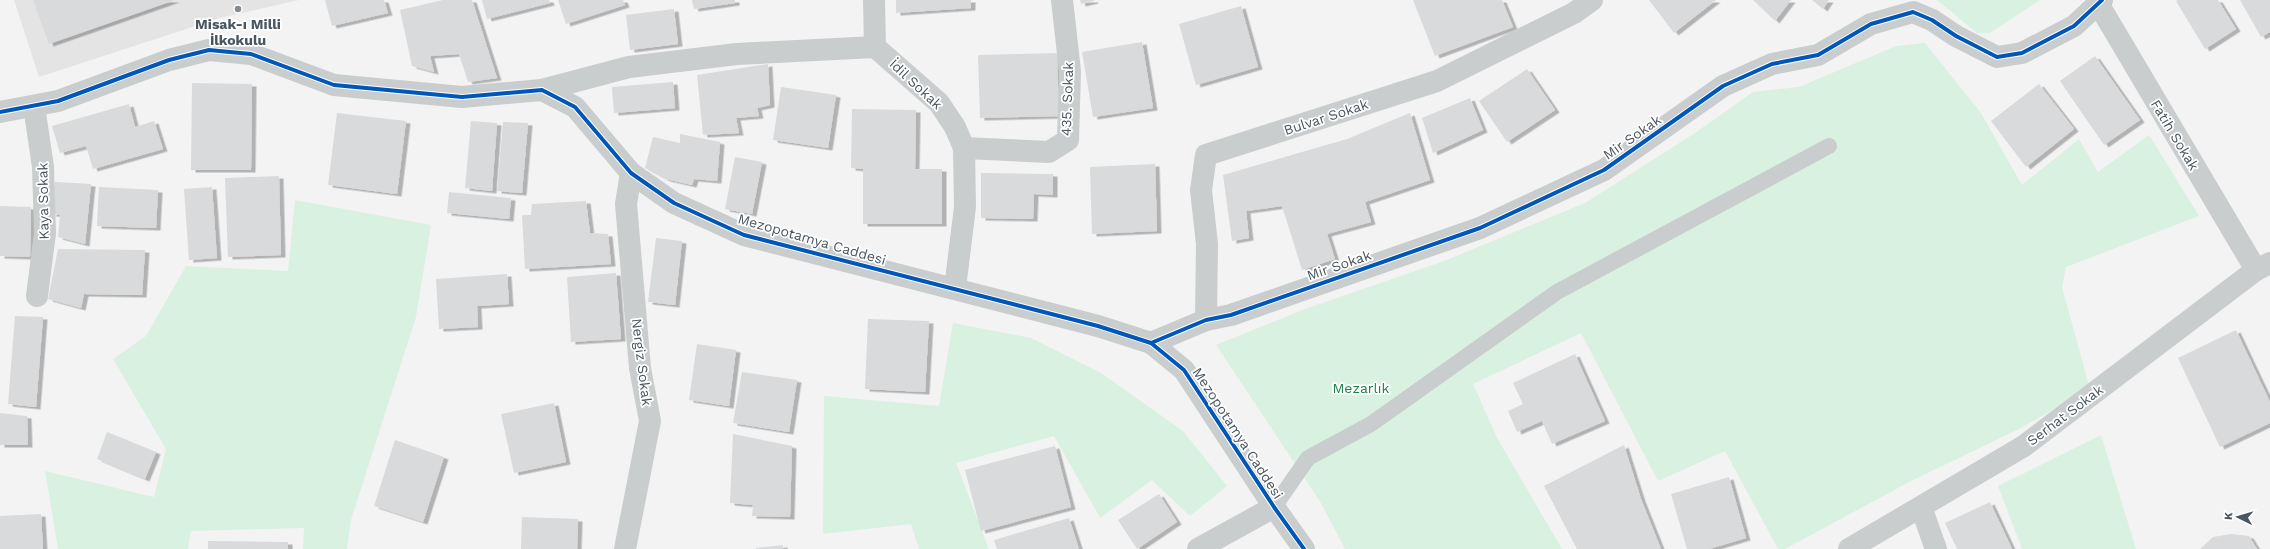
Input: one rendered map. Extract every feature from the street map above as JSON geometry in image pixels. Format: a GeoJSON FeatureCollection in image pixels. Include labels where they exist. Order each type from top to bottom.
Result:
{"type":"FeatureCollection","features":[{"type":"Feature","properties":{"kind":"street"},"geometry":{"type":"LineString","coordinates":[[0,112],[58,101],[169,60],[209,50],[251,54],[334,85],[462,97],[542,90],[629,67],[737,54],[876,47],[874,0]]}},
{"type":"Feature","properties":{"kind":"street","name":"435. Sokak"},"geometry":{"type":"LineString","coordinates":[[964,148],[1049,152],[1068,140],[1070,71],[1062,0]]}},
{"type":"Feature","properties":{"kind":"street","name":"Bulvar Sokak"},"geometry":{"type":"LineString","coordinates":[[1206,320],[1206,244],[1201,190],[1206,155],[1437,81],[1574,13],[1592,0]]}},
{"type":"Feature","properties":{"kind":"street","name":"Mir Sokak"},"geometry":{"type":"LineString","coordinates":[[1151,343],[1206,320],[1231,315],[1480,228],[1604,170],[1723,86],[1772,64],[1818,55],[1871,24],[1907,6],[1956,36],[1997,57],[2022,54],[2074,26],[2098,1]]}},
{"type":"Feature","properties":{"kind":"street","name":"Fatih Sokak"},"geometry":{"type":"LineString","coordinates":[[2098,1],[2263,266]]}},
{"type":"Feature","properties":{"kind":"street","name":"İdil Sokak"},"geometry":{"type":"LineString","coordinates":[[876,47],[939,103],[955,128],[964,148],[965,207],[955,288]]}},
{"type":"Feature","properties":{"kind":"street","name":"Mezopotamya Caddesi"},"geometry":{"type":"LineString","coordinates":[[542,90],[575,107],[631,173],[674,203],[744,235],[955,288],[1098,326],[1151,343],[1184,370],[1274,507],[1304,549]]}},
{"type":"Feature","properties":{"kind":"street","name":"Kaya Sokak"},"geometry":{"type":"LineString","coordinates":[[34,106],[44,167],[45,233],[37,296]]}},
{"type":"Feature","properties":{"kind":"street","name":"Nergiz Sokak"},"geometry":{"type":"LineString","coordinates":[[625,549],[650,421],[640,368],[626,204],[631,173]]}},
{"type":"Feature","properties":{"kind":"street","name":"Serhat Sokak"},"geometry":{"type":"LineString","coordinates":[[1849,549],[2024,446],[2263,266]]}},
{"type":"Feature","properties":{"kind":"street"},"geometry":{"type":"LineString","coordinates":[[1198,549],[1274,507]]}},
{"type":"Feature","properties":{"kind":"street"},"geometry":{"type":"LineString","coordinates":[[1921,507],[1936,549]]}},
{"type":"Feature","properties":{"kind":"lane"},"geometry":{"type":"LineString","coordinates":[[1274,507],[1308,458],[1371,424],[1557,292],[1829,146]]}},
{"type":"Feature","properties":{"kind":"shaded area"},"geometry":{"type":"Polygon","coordinates":[[[14,0],[299,0],[220,18],[39,77],[14,0]]]}},
{"type":"Feature","properties":{"kind":"green space"},"geometry":{"type":"Polygon","coordinates":[[[1937,0],[2040,0],[1990,33],[1977,33],[1937,0]]]}},
{"type":"Feature","properties":{"kind":"green space","name":"Mezarlık"},"geometry":{"type":"Polygon","coordinates":[[[1925,43],[1981,113],[2022,185],[2079,139],[2098,172],[2149,135],[2199,216],[2066,267],[2062,287],[2090,389],[2019,429],[1911,481],[1785,549],[1778,549],[1725,451],[1658,481],[1581,333],[1473,384],[1497,438],[1562,549],[1345,549],[1321,503],[1216,345],[1305,309],[1444,261],[1585,203],[1695,133],[1753,92],[1799,87],[1896,46],[1925,43]]]}},
{"type":"Feature","properties":{"kind":"green space"},"geometry":{"type":"Polygon","coordinates":[[[295,200],[431,225],[416,317],[351,520],[347,549],[303,549],[304,528],[191,531],[188,549],[58,549],[45,471],[154,497],[166,449],[113,359],[146,336],[186,266],[288,271],[295,200]]]}},
{"type":"Feature","properties":{"kind":"green space"},"geometry":{"type":"Polygon","coordinates":[[[953,323],[1031,338],[1101,373],[1183,431],[1227,486],[1190,516],[1152,480],[1100,518],[1054,436],[956,463],[989,549],[919,549],[911,524],[823,534],[824,396],[939,406],[953,323]]]}},
{"type":"Feature","properties":{"kind":"green space"},"geometry":{"type":"Polygon","coordinates":[[[2101,435],[2136,549],[2022,549],[1998,486],[2101,435]]]}},
{"type":"Feature","properties":{"kind":"building"},"geometry":{"type":"Polygon","coordinates":[[[33,0],[175,0],[49,44],[33,0]]]}},
{"type":"Feature","properties":{"kind":"building"},"geometry":{"type":"Polygon","coordinates":[[[325,0],[384,0],[388,13],[332,26],[325,0]]]}},
{"type":"Feature","properties":{"kind":"building"},"geometry":{"type":"Polygon","coordinates":[[[443,0],[472,0],[497,78],[468,82],[459,54],[430,56],[434,72],[412,66],[400,10],[443,0]]]}},
{"type":"Feature","properties":{"kind":"building"},"geometry":{"type":"Polygon","coordinates":[[[482,0],[549,0],[550,3],[487,19],[482,0]]]}},
{"type":"Feature","properties":{"kind":"building"},"geometry":{"type":"Polygon","coordinates":[[[558,0],[623,0],[625,5],[566,24],[558,0]]]}},
{"type":"Feature","properties":{"kind":"building"},"geometry":{"type":"Polygon","coordinates":[[[692,0],[735,0],[735,3],[694,9],[692,0]]]}},
{"type":"Feature","properties":{"kind":"building"},"geometry":{"type":"Polygon","coordinates":[[[896,0],[971,0],[971,8],[896,13],[896,0]]]}},
{"type":"Feature","properties":{"kind":"building"},"geometry":{"type":"Polygon","coordinates":[[[1080,0],[1094,0],[1094,1],[1081,4],[1080,0]]]}},
{"type":"Feature","properties":{"kind":"building"},"geometry":{"type":"Polygon","coordinates":[[[1413,0],[1502,0],[1513,27],[1435,56],[1413,0]]]}},
{"type":"Feature","properties":{"kind":"building"},"geometry":{"type":"Polygon","coordinates":[[[1649,0],[1716,0],[1674,33],[1649,0]]]}},
{"type":"Feature","properties":{"kind":"building"},"geometry":{"type":"Polygon","coordinates":[[[1753,0],[1791,0],[1775,21],[1753,0]]]}},
{"type":"Feature","properties":{"kind":"building"},"geometry":{"type":"Polygon","coordinates":[[[1812,0],[1829,0],[1823,9],[1812,0]]]}},
{"type":"Feature","properties":{"kind":"building"},"geometry":{"type":"Polygon","coordinates":[[[2218,0],[2236,29],[2205,49],[2176,1],[2218,0]]]}},
{"type":"Feature","properties":{"kind":"building"},"geometry":{"type":"Polygon","coordinates":[[[2240,0],[2270,0],[2270,32],[2261,37],[2240,0]]]}},
{"type":"Feature","properties":{"kind":"building"},"geometry":{"type":"Polygon","coordinates":[[[1241,6],[1258,67],[1196,85],[1179,24],[1241,6]]]}},
{"type":"Feature","properties":{"kind":"building"},"geometry":{"type":"Polygon","coordinates":[[[674,9],[678,44],[630,50],[626,15],[674,9]]]}},
{"type":"Feature","properties":{"kind":"building"},"geometry":{"type":"Polygon","coordinates":[[[1142,42],[1153,108],[1093,117],[1082,52],[1142,42]]]}},
{"type":"Feature","properties":{"kind":"building"},"geometry":{"type":"Polygon","coordinates":[[[1057,53],[1059,116],[980,118],[978,55],[1057,53]]]}},
{"type":"Feature","properties":{"kind":"building"},"geometry":{"type":"Polygon","coordinates":[[[2095,56],[2140,120],[2104,145],[2060,81],[2095,56]]]}},
{"type":"Feature","properties":{"kind":"building"},"geometry":{"type":"Polygon","coordinates":[[[768,64],[770,105],[757,108],[759,116],[736,118],[739,133],[703,135],[697,75],[768,64]]]}},
{"type":"Feature","properties":{"kind":"building"},"geometry":{"type":"Polygon","coordinates":[[[1527,69],[1555,110],[1507,142],[1479,101],[1527,69]]]}},
{"type":"Feature","properties":{"kind":"building"},"geometry":{"type":"Polygon","coordinates":[[[673,82],[675,108],[614,113],[612,87],[673,82]]]}},
{"type":"Feature","properties":{"kind":"building"},"geometry":{"type":"Polygon","coordinates":[[[192,83],[252,84],[251,170],[191,170],[192,83]]]}},
{"type":"Feature","properties":{"kind":"building"},"geometry":{"type":"Polygon","coordinates":[[[2039,84],[2074,129],[2026,167],[1991,121],[2039,84]]]}},
{"type":"Feature","properties":{"kind":"building"},"geometry":{"type":"Polygon","coordinates":[[[781,87],[836,95],[828,148],[773,140],[781,87]]]}},
{"type":"Feature","properties":{"kind":"building"},"geometry":{"type":"Polygon","coordinates":[[[1470,98],[1483,130],[1433,153],[1422,118],[1470,98]]]}},
{"type":"Feature","properties":{"kind":"building"},"geometry":{"type":"Polygon","coordinates":[[[129,104],[135,127],[154,121],[163,149],[93,169],[86,146],[60,153],[52,126],[129,104]]]}},
{"type":"Feature","properties":{"kind":"building"},"geometry":{"type":"Polygon","coordinates":[[[852,109],[916,110],[915,169],[942,169],[942,224],[863,224],[863,169],[851,168],[852,109]]]}},
{"type":"Feature","properties":{"kind":"building"},"geometry":{"type":"Polygon","coordinates":[[[337,113],[406,121],[397,194],[328,185],[337,113]]]}},
{"type":"Feature","properties":{"kind":"building"},"geometry":{"type":"Polygon","coordinates":[[[1410,113],[1430,180],[1365,202],[1371,222],[1327,234],[1335,259],[1302,270],[1282,206],[1246,211],[1249,238],[1232,241],[1223,175],[1347,139],[1410,113]]]}},
{"type":"Feature","properties":{"kind":"building"},"geometry":{"type":"Polygon","coordinates":[[[471,121],[497,123],[492,191],[465,188],[471,121]]]}},
{"type":"Feature","properties":{"kind":"building"},"geometry":{"type":"Polygon","coordinates":[[[503,122],[528,123],[522,193],[497,191],[503,122]]]}},
{"type":"Feature","properties":{"kind":"building"},"geometry":{"type":"Polygon","coordinates":[[[680,134],[720,142],[717,181],[694,179],[692,185],[666,179],[645,168],[653,137],[680,143],[680,134]]]}},
{"type":"Feature","properties":{"kind":"building"},"geometry":{"type":"Polygon","coordinates":[[[735,157],[762,162],[752,214],[725,209],[735,157]]]}},
{"type":"Feature","properties":{"kind":"building"},"geometry":{"type":"Polygon","coordinates":[[[1155,164],[1157,231],[1092,234],[1090,167],[1155,164]]]}},
{"type":"Feature","properties":{"kind":"building"},"geometry":{"type":"Polygon","coordinates":[[[981,173],[1053,174],[1053,195],[1034,194],[1033,219],[981,218],[981,173]]]}},
{"type":"Feature","properties":{"kind":"building"},"geometry":{"type":"Polygon","coordinates":[[[279,176],[281,255],[228,257],[225,178],[279,176]]]}},
{"type":"Feature","properties":{"kind":"building"},"geometry":{"type":"Polygon","coordinates":[[[55,182],[91,184],[85,244],[58,237],[60,215],[52,214],[55,182]]]}},
{"type":"Feature","properties":{"kind":"building"},"geometry":{"type":"Polygon","coordinates":[[[99,187],[158,190],[156,228],[97,226],[99,187]]]}},
{"type":"Feature","properties":{"kind":"building"},"geometry":{"type":"Polygon","coordinates":[[[212,187],[217,258],[189,260],[184,189],[212,187]]]}},
{"type":"Feature","properties":{"kind":"building"},"geometry":{"type":"Polygon","coordinates":[[[449,192],[511,198],[509,219],[447,213],[449,192]]]}},
{"type":"Feature","properties":{"kind":"building"},"geometry":{"type":"Polygon","coordinates":[[[586,201],[590,233],[608,234],[611,264],[525,269],[522,215],[531,215],[532,204],[586,201]]]}},
{"type":"Feature","properties":{"kind":"building"},"geometry":{"type":"Polygon","coordinates":[[[0,206],[31,207],[30,257],[0,256],[0,206]]]}},
{"type":"Feature","properties":{"kind":"building"},"geometry":{"type":"Polygon","coordinates":[[[656,238],[682,241],[675,305],[648,302],[656,238]]]}},
{"type":"Feature","properties":{"kind":"building"},"geometry":{"type":"Polygon","coordinates":[[[58,249],[145,250],[142,295],[84,294],[81,308],[48,299],[58,249]]]}},
{"type":"Feature","properties":{"kind":"building"},"geometry":{"type":"Polygon","coordinates":[[[616,273],[621,339],[571,342],[567,277],[616,273]]]}},
{"type":"Feature","properties":{"kind":"building"},"geometry":{"type":"Polygon","coordinates":[[[507,274],[509,304],[477,306],[478,327],[439,329],[436,279],[507,274]]]}},
{"type":"Feature","properties":{"kind":"building"},"geometry":{"type":"Polygon","coordinates":[[[15,316],[43,317],[36,407],[8,404],[15,316]]]}},
{"type":"Feature","properties":{"kind":"building"},"geometry":{"type":"Polygon","coordinates":[[[868,319],[929,321],[925,392],[865,389],[868,319]]]}},
{"type":"Feature","properties":{"kind":"building"},"geometry":{"type":"Polygon","coordinates":[[[2236,330],[2270,402],[2270,423],[2220,447],[2178,358],[2236,330]]]}},
{"type":"Feature","properties":{"kind":"building"},"geometry":{"type":"Polygon","coordinates":[[[697,344],[736,350],[729,406],[689,400],[697,344]]]}},
{"type":"Feature","properties":{"kind":"building"},"geometry":{"type":"Polygon","coordinates":[[[1575,354],[1605,421],[1552,444],[1542,421],[1517,432],[1508,411],[1523,404],[1513,383],[1575,354]]]}},
{"type":"Feature","properties":{"kind":"building"},"geometry":{"type":"Polygon","coordinates":[[[742,372],[797,380],[789,432],[733,423],[742,372]]]}},
{"type":"Feature","properties":{"kind":"building"},"geometry":{"type":"Polygon","coordinates":[[[554,403],[566,462],[514,473],[501,414],[554,403]]]}},
{"type":"Feature","properties":{"kind":"building"},"geometry":{"type":"Polygon","coordinates":[[[0,413],[27,416],[28,445],[0,445],[0,413]]]}},
{"type":"Feature","properties":{"kind":"building"},"geometry":{"type":"Polygon","coordinates":[[[107,432],[156,452],[145,479],[97,459],[107,432]]]}},
{"type":"Feature","properties":{"kind":"building"},"geometry":{"type":"Polygon","coordinates":[[[733,434],[792,446],[790,517],[752,516],[753,505],[730,503],[733,434]]]}},
{"type":"Feature","properties":{"kind":"building"},"geometry":{"type":"Polygon","coordinates":[[[395,440],[444,457],[423,522],[374,506],[395,440]]]}},
{"type":"Feature","properties":{"kind":"building"},"geometry":{"type":"Polygon","coordinates":[[[1624,445],[1641,499],[1661,549],[1577,549],[1544,486],[1624,445]]]}},
{"type":"Feature","properties":{"kind":"building"},"geometry":{"type":"Polygon","coordinates":[[[1055,446],[1071,507],[981,531],[965,470],[1055,446]]]}},
{"type":"Feature","properties":{"kind":"building"},"geometry":{"type":"Polygon","coordinates":[[[1729,477],[1746,538],[1709,549],[1687,549],[1671,494],[1729,477]]]}},
{"type":"Feature","properties":{"kind":"building"},"geometry":{"type":"Polygon","coordinates":[[[1159,494],[1177,522],[1137,549],[1118,520],[1159,494]]]}},
{"type":"Feature","properties":{"kind":"building"},"geometry":{"type":"Polygon","coordinates":[[[1990,502],[2012,549],[1957,549],[1945,523],[1990,502]]]}},
{"type":"Feature","properties":{"kind":"building"},"geometry":{"type":"Polygon","coordinates":[[[41,514],[43,549],[0,549],[0,516],[41,514]]]}},
{"type":"Feature","properties":{"kind":"building"},"geometry":{"type":"Polygon","coordinates":[[[522,517],[578,519],[577,549],[521,549],[522,517]]]}},
{"type":"Feature","properties":{"kind":"building"},"geometry":{"type":"Polygon","coordinates":[[[1069,518],[1079,549],[997,549],[994,540],[1069,518]]]}},
{"type":"Feature","properties":{"kind":"building"},"geometry":{"type":"Polygon","coordinates":[[[2231,534],[2249,536],[2257,549],[2200,549],[2213,537],[2231,534]]]}},
{"type":"Feature","properties":{"kind":"building"},"geometry":{"type":"Polygon","coordinates":[[[208,541],[288,542],[288,549],[208,549],[208,541]]]}},
{"type":"Feature","properties":{"kind":"building"},"geometry":{"type":"Polygon","coordinates":[[[783,545],[783,549],[756,549],[756,548],[783,545]]]}},
{"type":"Feature","properties":{"kind":"cycle path"},"geometry":{"type":"LineString","coordinates":[[1151,343],[1206,320],[1231,315],[1480,228],[1604,170],[1723,86],[1772,64],[1818,55],[1871,24],[1913,12],[1932,20],[1956,36],[1997,57],[2022,53],[2074,26],[2102,0]]}},
{"type":"Feature","properties":{"kind":"cycle path"},"geometry":{"type":"LineString","coordinates":[[0,112],[58,101],[169,60],[209,50],[251,54],[334,85],[462,97],[542,90],[575,107],[631,173],[674,203],[744,235],[1098,326],[1151,343],[1184,370],[1274,507],[1304,549]]}},
{"type":"Feature","properties":{"kind":"place","name":"Misak-ı Milli İlkokulu"},"geometry":{"type":"Point","coordinates":[238,9]}}]}
